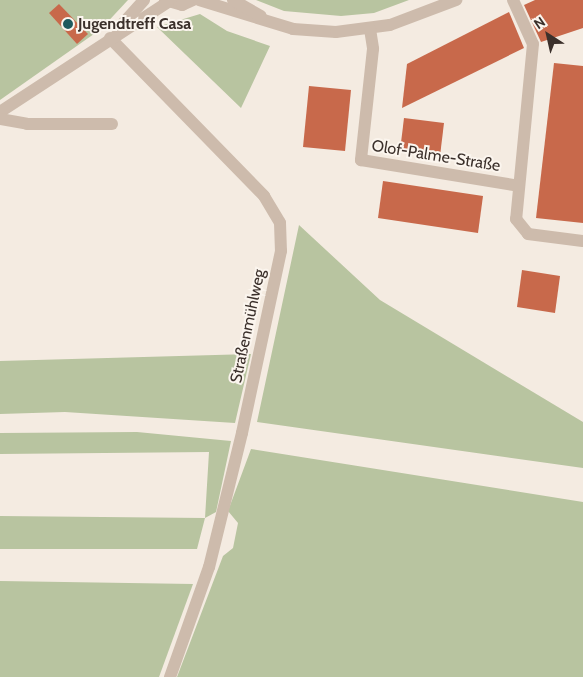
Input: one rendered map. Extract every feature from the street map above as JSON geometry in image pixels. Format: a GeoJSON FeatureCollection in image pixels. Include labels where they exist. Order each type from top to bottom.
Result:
{"type":"FeatureCollection","features":[{"type":"Feature","properties":{"kind":"street"},"geometry":{"type":"LineString","coordinates":[[110,38],[144,0]]}},
{"type":"Feature","properties":{"kind":"street"},"geometry":{"type":"LineString","coordinates":[[0,112],[166,1],[182,5],[193,0]]}},
{"type":"Feature","properties":{"kind":"street"},"geometry":{"type":"LineString","coordinates":[[199,0],[271,23],[314,32],[370,30],[456,0]]}},
{"type":"Feature","properties":{"kind":"street"},"geometry":{"type":"LineString","coordinates":[[233,0],[271,23]]}},
{"type":"Feature","properties":{"kind":"street"},"geometry":{"type":"LineString","coordinates":[[512,0],[533,44],[519,186],[519,228],[528,234],[583,240]]}},
{"type":"Feature","properties":{"kind":"street","name":"Olof-Palme-Straße"},"geometry":{"type":"LineString","coordinates":[[370,30],[373,48],[361,160],[519,186]]}},
{"type":"Feature","properties":{"kind":"street","name":"Straßenmühlweg"},"geometry":{"type":"LineString","coordinates":[[110,38],[274,208],[281,237],[242,434],[209,566],[170,677]]}},
{"type":"Feature","properties":{"kind":"street"},"geometry":{"type":"LineString","coordinates":[[0,119],[28,124],[112,124]]}},
{"type":"Feature","properties":{"kind":"green space"},"geometry":{"type":"Polygon","coordinates":[[[0,0],[128,0],[101,29],[0,100],[0,0]]]}},
{"type":"Feature","properties":{"kind":"green space"},"geometry":{"type":"Polygon","coordinates":[[[256,0],[409,0],[374,13],[341,16],[284,11],[256,0]]]}},
{"type":"Feature","properties":{"kind":"green space"},"geometry":{"type":"Polygon","coordinates":[[[200,14],[227,31],[270,46],[241,108],[157,27],[200,14]]]}},
{"type":"Feature","properties":{"kind":"green space"},"geometry":{"type":"Polygon","coordinates":[[[299,225],[380,300],[583,422],[583,468],[257,422],[299,225]]]}},
{"type":"Feature","properties":{"kind":"green space"},"geometry":{"type":"Polygon","coordinates":[[[251,354],[235,423],[65,412],[0,414],[0,361],[251,354]]]}},
{"type":"Feature","properties":{"kind":"green space"},"geometry":{"type":"Polygon","coordinates":[[[137,432],[231,441],[216,512],[205,518],[209,452],[0,454],[0,433],[137,432]]]}},
{"type":"Feature","properties":{"kind":"green space"},"geometry":{"type":"Polygon","coordinates":[[[251,449],[583,502],[583,677],[177,677],[223,556],[233,548],[238,523],[228,511],[251,449]]]}},
{"type":"Feature","properties":{"kind":"green space"},"geometry":{"type":"Polygon","coordinates":[[[0,516],[205,518],[197,549],[0,549],[0,516]]]}},
{"type":"Feature","properties":{"kind":"green space"},"geometry":{"type":"Polygon","coordinates":[[[0,581],[193,584],[159,677],[0,677],[0,581]]]}},
{"type":"Feature","properties":{"kind":"building"},"geometry":{"type":"Polygon","coordinates":[[[535,0],[583,0],[583,28],[541,42],[524,5],[535,0]]]}},
{"type":"Feature","properties":{"kind":"building","name":"Jugendtreff Casa"},"geometry":{"type":"Polygon","coordinates":[[[59,4],[88,34],[77,44],[49,13],[59,4]]]}},
{"type":"Feature","properties":{"kind":"building"},"geometry":{"type":"Polygon","coordinates":[[[509,12],[524,48],[402,108],[407,64],[509,12]]]}},
{"type":"Feature","properties":{"kind":"building"},"geometry":{"type":"Polygon","coordinates":[[[554,63],[583,66],[583,223],[536,218],[554,63]]]}},
{"type":"Feature","properties":{"kind":"building"},"geometry":{"type":"Polygon","coordinates":[[[309,86],[351,90],[345,151],[303,147],[309,86]]]}},
{"type":"Feature","properties":{"kind":"building"},"geometry":{"type":"Polygon","coordinates":[[[404,118],[444,123],[440,156],[400,151],[404,118]]]}},
{"type":"Feature","properties":{"kind":"building"},"geometry":{"type":"Polygon","coordinates":[[[383,181],[483,196],[478,233],[378,218],[383,181]]]}},
{"type":"Feature","properties":{"kind":"building"},"geometry":{"type":"Polygon","coordinates":[[[522,270],[560,276],[555,313],[517,307],[522,270]]]}},
{"type":"Feature","properties":{"kind":"place","name":"Jugendtreff Casa"},"geometry":{"type":"Point","coordinates":[68,24]}}]}
